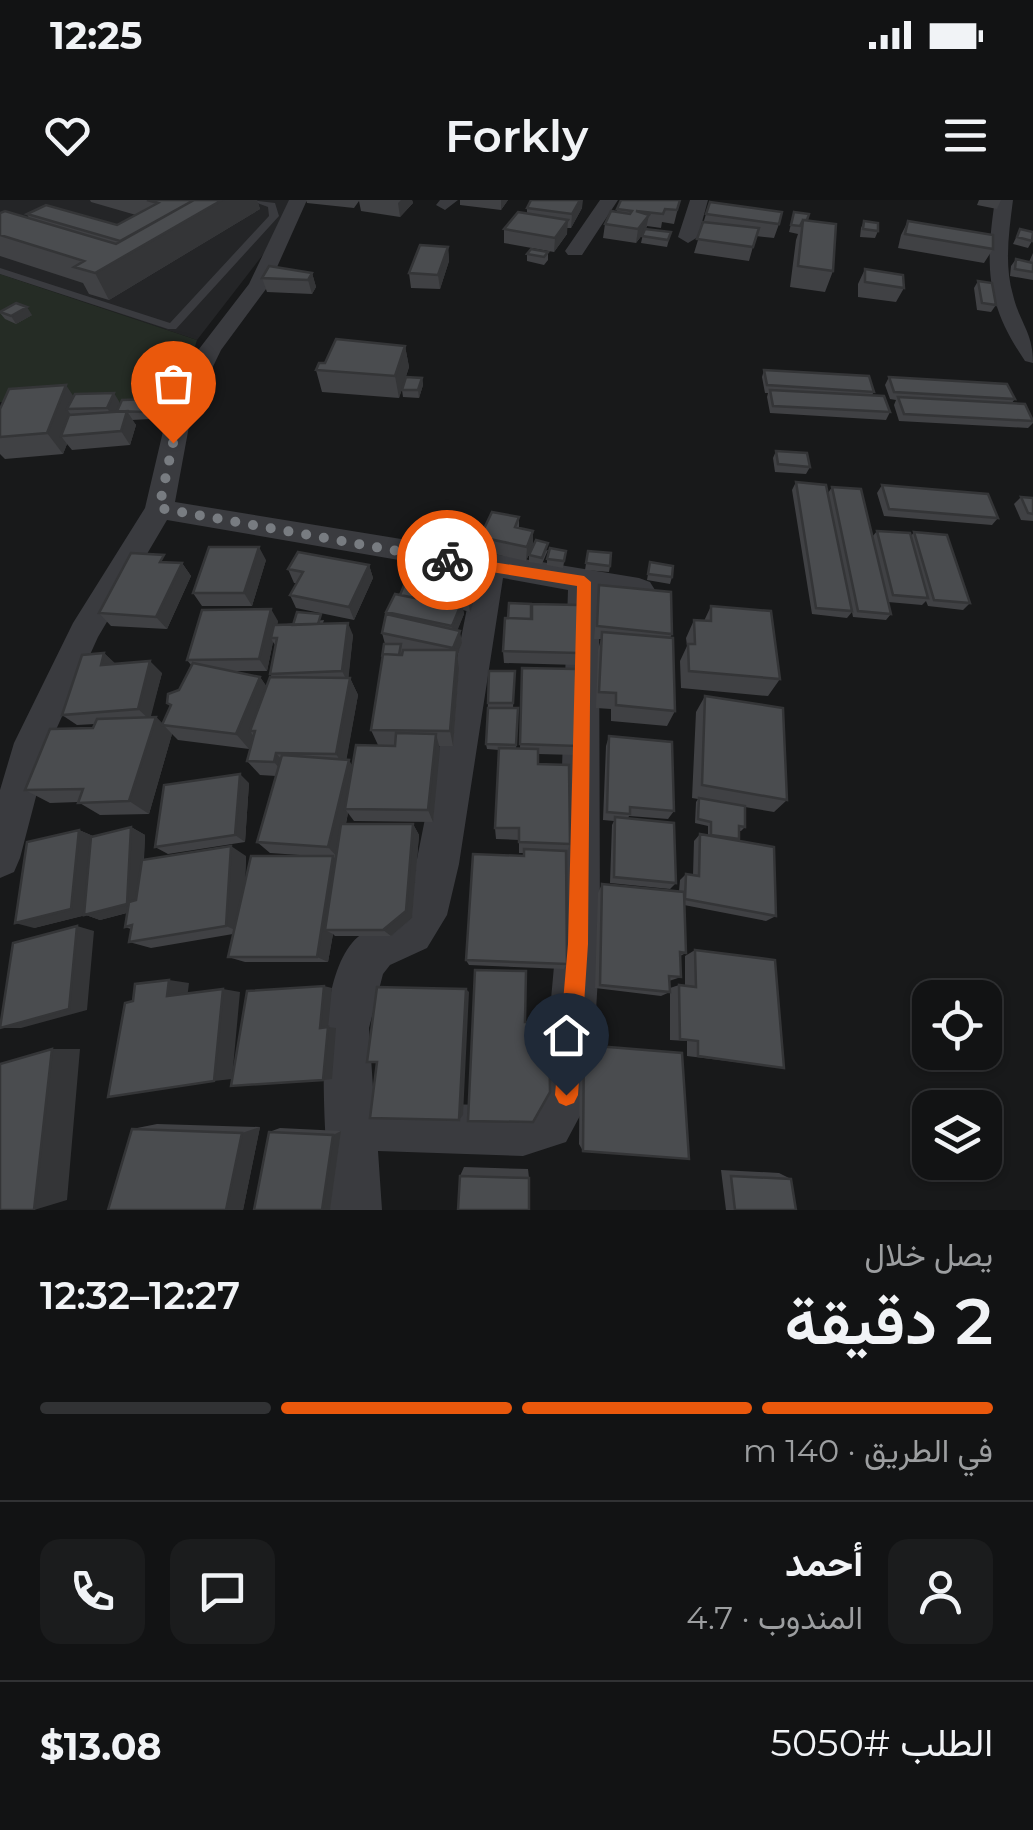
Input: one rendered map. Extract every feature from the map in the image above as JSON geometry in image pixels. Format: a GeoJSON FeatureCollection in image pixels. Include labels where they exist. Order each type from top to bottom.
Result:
{"type":"FeatureCollection","features":[{"type":"Feature","properties":{"kind":"street"},"geometry":{"type":"LineString","coordinates":[[0,858],[32,744],[84,632],[159,508],[180,410],[210,348],[259,286],[298,200]]}},
{"type":"Feature","properties":{"kind":"street"},"geometry":{"type":"LineString","coordinates":[[575,251],[609,200]]}},
{"type":"Feature","properties":{"kind":"street"},"geometry":{"type":"LineString","coordinates":[[688,237],[699,200]]}},
{"type":"Feature","properties":{"kind":"street"},"geometry":{"type":"LineString","coordinates":[[1004,200],[996,248],[1000,290],[1012,322],[1033,356]]}},
{"type":"Feature","properties":{"kind":"street"},"geometry":{"type":"LineString","coordinates":[[159,508],[490,568],[639,590]]}},
{"type":"Feature","properties":{"kind":"street"},"geometry":{"type":"LineString","coordinates":[[356,1210],[346,1028],[364,962],[375,950],[412,933],[426,915],[440,864],[490,568]]}},
{"type":"Feature","properties":{"kind":"street"},"geometry":{"type":"LineString","coordinates":[[351,1126],[523,1131],[549,1125],[566,1095],[578,944],[584,582]]}},
{"type":"Feature","properties":{"kind":"lane"},"geometry":{"type":"LineString","coordinates":[[0,271],[172,327],[274,216],[272,205],[253,200]]}},
{"type":"Feature","properties":{"kind":"shaded area"},"geometry":{"type":"Polygon","coordinates":[[[0,200],[290,200],[296,212],[197,340],[0,274],[0,200]]]}},
{"type":"Feature","properties":{"kind":"shaded area"},"geometry":{"type":"Polygon","coordinates":[[[0,274],[197,340],[178,402],[0,402],[0,274]]]}},
{"type":"Feature","properties":{"kind":"building"},"geometry":{"type":"Polygon","coordinates":[[[147,200],[194,200],[120,241],[27,214],[46,205],[117,225],[158,203],[147,200]]]}},
{"type":"Feature","properties":{"kind":"building"},"geometry":{"type":"Polygon","coordinates":[[[194,200],[222,200],[95,273],[74,267],[84,261],[0,235],[0,213],[5,211],[116,244],[194,200]]]}},
{"type":"Feature","properties":{"kind":"building"},"geometry":{"type":"Polygon","coordinates":[[[531,200],[580,200],[572,214],[527,208],[531,200]]]}},
{"type":"Feature","properties":{"kind":"building"},"geometry":{"type":"Polygon","coordinates":[[[621,200],[680,200],[677,210],[665,209],[663,214],[636,211],[649,215],[638,229],[605,224],[611,211],[632,211],[617,209],[621,200]]]}},
{"type":"Feature","properties":{"kind":"building"},"geometry":{"type":"Polygon","coordinates":[[[710,202],[782,212],[779,224],[706,214],[710,202]]]}},
{"type":"Feature","properties":{"kind":"building"},"geometry":{"type":"Polygon","coordinates":[[[518,212],[568,220],[555,238],[504,229],[518,212]]]}},
{"type":"Feature","properties":{"kind":"building"},"geometry":{"type":"Polygon","coordinates":[[[794,212],[809,214],[807,220],[800,226],[791,225],[794,212]]]}},
{"type":"Feature","properties":{"kind":"building"},"geometry":{"type":"Polygon","coordinates":[[[803,220],[836,224],[833,271],[798,266],[803,220]]]}},
{"type":"Feature","properties":{"kind":"building"},"geometry":{"type":"Polygon","coordinates":[[[864,221],[878,223],[878,231],[863,229],[864,221]]]}},
{"type":"Feature","properties":{"kind":"building"},"geometry":{"type":"Polygon","coordinates":[[[908,221],[993,235],[993,249],[905,234],[908,221]]]}},
{"type":"Feature","properties":{"kind":"building"},"geometry":{"type":"Polygon","coordinates":[[[703,222],[759,228],[753,247],[697,239],[703,222]]]}},
{"type":"Feature","properties":{"kind":"building"},"geometry":{"type":"Polygon","coordinates":[[[645,229],[671,232],[668,240],[642,236],[645,229]]]}},
{"type":"Feature","properties":{"kind":"building"},"geometry":{"type":"Polygon","coordinates":[[[1020,229],[1033,232],[1032,241],[1017,237],[1020,229]]]}},
{"type":"Feature","properties":{"kind":"building"},"geometry":{"type":"Polygon","coordinates":[[[420,245],[448,247],[438,275],[409,273],[420,245]]]}},
{"type":"Feature","properties":{"kind":"building"},"geometry":{"type":"Polygon","coordinates":[[[531,249],[548,252],[544,257],[527,254],[531,249]]]}},
{"type":"Feature","properties":{"kind":"building"},"geometry":{"type":"Polygon","coordinates":[[[1016,259],[1033,263],[1033,272],[1015,269],[1016,259]]]}},
{"type":"Feature","properties":{"kind":"building"},"geometry":{"type":"Polygon","coordinates":[[[269,266],[312,273],[308,280],[262,278],[269,266]]]}},
{"type":"Feature","properties":{"kind":"building"},"geometry":{"type":"Polygon","coordinates":[[[865,269],[903,275],[904,288],[865,282],[865,269]]]}},
{"type":"Feature","properties":{"kind":"building"},"geometry":{"type":"Polygon","coordinates":[[[978,281],[992,283],[996,305],[982,303],[978,281]]]}},
{"type":"Feature","properties":{"kind":"building"},"geometry":{"type":"Polygon","coordinates":[[[16,303],[27,307],[11,316],[0,312],[16,303]]]}},
{"type":"Feature","properties":{"kind":"building"},"geometry":{"type":"Polygon","coordinates":[[[336,339],[405,346],[395,376],[316,370],[319,363],[325,363],[336,339]]]}},
{"type":"Feature","properties":{"kind":"building"},"geometry":{"type":"Polygon","coordinates":[[[764,370],[869,376],[874,392],[767,385],[764,370]]]}},
{"type":"Feature","properties":{"kind":"building"},"geometry":{"type":"Polygon","coordinates":[[[406,377],[422,378],[418,390],[402,390],[406,377]]]}},
{"type":"Feature","properties":{"kind":"building"},"geometry":{"type":"Polygon","coordinates":[[[889,377],[1007,384],[1015,399],[894,392],[889,377]]]}},
{"type":"Feature","properties":{"kind":"building"},"geometry":{"type":"Polygon","coordinates":[[[66,385],[47,433],[0,437],[0,409],[9,389],[66,385]]]}},
{"type":"Feature","properties":{"kind":"building"},"geometry":{"type":"Polygon","coordinates":[[[770,390],[884,396],[890,412],[773,406],[770,390]]]}},
{"type":"Feature","properties":{"kind":"building"},"geometry":{"type":"Polygon","coordinates":[[[114,393],[107,408],[67,409],[75,394],[114,393]]]}},
{"type":"Feature","properties":{"kind":"building"},"geometry":{"type":"Polygon","coordinates":[[[898,397],[1025,404],[1033,421],[904,414],[898,397]]]}},
{"type":"Feature","properties":{"kind":"building"},"geometry":{"type":"Polygon","coordinates":[[[151,399],[145,412],[117,411],[122,400],[151,399]]]}},
{"type":"Feature","properties":{"kind":"building"},"geometry":{"type":"Polygon","coordinates":[[[154,399],[167,399],[162,411],[149,411],[154,399]]]}},
{"type":"Feature","properties":{"kind":"building"},"geometry":{"type":"Polygon","coordinates":[[[127,411],[121,431],[61,436],[69,415],[127,411]]]}},
{"type":"Feature","properties":{"kind":"building"},"geometry":{"type":"Polygon","coordinates":[[[776,451],[807,453],[810,467],[778,464],[776,451]]]}},
{"type":"Feature","properties":{"kind":"building"},"geometry":{"type":"Polygon","coordinates":[[[796,482],[826,485],[852,611],[816,608],[796,482]]]}},
{"type":"Feature","properties":{"kind":"building"},"geometry":{"type":"Polygon","coordinates":[[[882,485],[988,494],[998,518],[889,509],[882,485]]]}},
{"type":"Feature","properties":{"kind":"building"},"geometry":{"type":"Polygon","coordinates":[[[832,487],[861,489],[891,614],[858,611],[832,487]]]}},
{"type":"Feature","properties":{"kind":"building"},"geometry":{"type":"Polygon","coordinates":[[[1021,497],[1033,498],[1033,514],[1028,513],[1021,497]]]}},
{"type":"Feature","properties":{"kind":"building"},"geometry":{"type":"Polygon","coordinates":[[[492,512],[519,517],[515,527],[533,531],[527,547],[480,537],[492,512]]]}},
{"type":"Feature","properties":{"kind":"building"},"geometry":{"type":"Polygon","coordinates":[[[877,531],[910,533],[928,598],[893,595],[877,531]]]}},
{"type":"Feature","properties":{"kind":"building"},"geometry":{"type":"Polygon","coordinates":[[[914,532],[947,535],[970,603],[934,600],[914,532]]]}},
{"type":"Feature","properties":{"kind":"building"},"geometry":{"type":"Polygon","coordinates":[[[536,540],[548,543],[542,558],[529,555],[536,540]]]}},
{"type":"Feature","properties":{"kind":"building"},"geometry":{"type":"Polygon","coordinates":[[[209,547],[259,547],[244,593],[193,593],[209,547]]]}},
{"type":"Feature","properties":{"kind":"building"},"geometry":{"type":"Polygon","coordinates":[[[550,548],[566,551],[564,561],[547,559],[550,548]]]}},
{"type":"Feature","properties":{"kind":"building"},"geometry":{"type":"Polygon","coordinates":[[[588,551],[611,553],[610,566],[586,563],[588,551]]]}},
{"type":"Feature","properties":{"kind":"building"},"geometry":{"type":"Polygon","coordinates":[[[298,552],[369,565],[349,607],[290,595],[303,572],[288,569],[298,552]]]}},
{"type":"Feature","properties":{"kind":"building"},"geometry":{"type":"Polygon","coordinates":[[[131,553],[164,555],[160,562],[182,563],[156,617],[99,613],[131,553]]]}},
{"type":"Feature","properties":{"kind":"building"},"geometry":{"type":"Polygon","coordinates":[[[650,562],[673,566],[672,577],[648,574],[650,562]]]}},
{"type":"Feature","properties":{"kind":"building"},"geometry":{"type":"Polygon","coordinates":[[[432,568],[477,577],[468,599],[422,589],[432,568]]]}},
{"type":"Feature","properties":{"kind":"building"},"geometry":{"type":"Polygon","coordinates":[[[407,578],[424,582],[415,598],[400,595],[407,578]]]}},
{"type":"Feature","properties":{"kind":"building"},"geometry":{"type":"Polygon","coordinates":[[[599,585],[671,592],[672,634],[597,626],[599,585]]]}},
{"type":"Feature","properties":{"kind":"building"},"geometry":{"type":"Polygon","coordinates":[[[418,592],[462,602],[452,626],[386,612],[395,594],[415,598],[418,592]]]}},
{"type":"Feature","properties":{"kind":"building"},"geometry":{"type":"Polygon","coordinates":[[[509,603],[531,604],[531,619],[508,618],[509,603]]]}},
{"type":"Feature","properties":{"kind":"building"},"geometry":{"type":"Polygon","coordinates":[[[532,604],[578,605],[579,653],[503,651],[505,618],[532,619],[532,604]]]}},
{"type":"Feature","properties":{"kind":"building"},"geometry":{"type":"Polygon","coordinates":[[[711,606],[771,611],[780,679],[689,671],[688,644],[695,644],[694,620],[711,621],[711,606]]]}},
{"type":"Feature","properties":{"kind":"building"},"geometry":{"type":"Polygon","coordinates":[[[271,609],[259,659],[187,660],[202,610],[271,609]]]}},
{"type":"Feature","properties":{"kind":"building"},"geometry":{"type":"Polygon","coordinates":[[[297,612],[321,614],[318,624],[293,625],[297,612]]]}},
{"type":"Feature","properties":{"kind":"building"},"geometry":{"type":"Polygon","coordinates":[[[386,614],[460,631],[453,648],[382,633],[386,614]]]}},
{"type":"Feature","properties":{"kind":"building"},"geometry":{"type":"Polygon","coordinates":[[[348,623],[342,671],[270,674],[277,638],[271,638],[274,625],[348,623]]]}},
{"type":"Feature","properties":{"kind":"building"},"geometry":{"type":"Polygon","coordinates":[[[602,632],[673,638],[675,711],[616,705],[616,693],[599,692],[602,632]]]}},
{"type":"Feature","properties":{"kind":"building"},"geometry":{"type":"Polygon","coordinates":[[[384,644],[401,644],[399,655],[382,657],[384,644]]]}},
{"type":"Feature","properties":{"kind":"building"},"geometry":{"type":"Polygon","coordinates":[[[403,650],[457,650],[450,731],[371,730],[383,654],[402,655],[403,650]]]}},
{"type":"Feature","properties":{"kind":"building"},"geometry":{"type":"Polygon","coordinates":[[[104,653],[101,665],[150,661],[138,709],[62,715],[82,655],[104,653]]]}},
{"type":"Feature","properties":{"kind":"building"},"geometry":{"type":"Polygon","coordinates":[[[193,663],[260,677],[236,734],[162,725],[171,705],[167,703],[168,694],[179,690],[193,663]]]}},
{"type":"Feature","properties":{"kind":"building"},"geometry":{"type":"Polygon","coordinates":[[[522,668],[576,669],[577,746],[520,744],[522,668]]]}},
{"type":"Feature","properties":{"kind":"building"},"geometry":{"type":"Polygon","coordinates":[[[489,671],[515,671],[513,703],[488,703],[489,671]]]}},
{"type":"Feature","properties":{"kind":"building"},"geometry":{"type":"Polygon","coordinates":[[[270,677],[350,678],[336,754],[276,753],[274,762],[247,761],[255,731],[250,731],[270,677]]]}},
{"type":"Feature","properties":{"kind":"building"},"geometry":{"type":"Polygon","coordinates":[[[705,696],[783,708],[787,800],[702,785],[705,696]]]}},
{"type":"Feature","properties":{"kind":"building"},"geometry":{"type":"Polygon","coordinates":[[[488,708],[518,708],[516,745],[486,744],[488,708]]]}},
{"type":"Feature","properties":{"kind":"building"},"geometry":{"type":"Polygon","coordinates":[[[156,717],[129,801],[78,803],[83,789],[25,790],[50,729],[93,728],[97,719],[156,717]]]}},
{"type":"Feature","properties":{"kind":"building"},"geometry":{"type":"Polygon","coordinates":[[[396,733],[436,734],[428,810],[345,809],[356,745],[395,746],[396,733]]]}},
{"type":"Feature","properties":{"kind":"building"},"geometry":{"type":"Polygon","coordinates":[[[609,736],[672,742],[674,811],[630,807],[630,814],[607,812],[609,736]]]}},
{"type":"Feature","properties":{"kind":"building"},"geometry":{"type":"Polygon","coordinates":[[[499,748],[538,749],[538,764],[569,765],[570,844],[519,842],[519,828],[495,828],[499,748]]]}},
{"type":"Feature","properties":{"kind":"building"},"geometry":{"type":"Polygon","coordinates":[[[282,755],[349,760],[328,847],[257,842],[282,755]]]}},
{"type":"Feature","properties":{"kind":"building"},"geometry":{"type":"Polygon","coordinates":[[[240,774],[235,835],[155,847],[164,785],[240,774]]]}},
{"type":"Feature","properties":{"kind":"building"},"geometry":{"type":"Polygon","coordinates":[[[699,798],[745,806],[745,827],[739,826],[739,839],[711,835],[711,822],[698,819],[699,798]]]}},
{"type":"Feature","properties":{"kind":"building"},"geometry":{"type":"Polygon","coordinates":[[[615,817],[674,823],[676,883],[614,877],[615,817]]]}},
{"type":"Feature","properties":{"kind":"building"},"geometry":{"type":"Polygon","coordinates":[[[341,824],[413,824],[406,911],[383,930],[325,930],[341,824]]]}},
{"type":"Feature","properties":{"kind":"building"},"geometry":{"type":"Polygon","coordinates":[[[131,827],[127,904],[84,915],[91,837],[131,827]]]}},
{"type":"Feature","properties":{"kind":"building"},"geometry":{"type":"Polygon","coordinates":[[[79,830],[71,909],[15,923],[27,842],[79,830]]]}},
{"type":"Feature","properties":{"kind":"building"},"geometry":{"type":"Polygon","coordinates":[[[700,834],[774,847],[776,916],[685,899],[686,874],[699,876],[700,834]]]}},
{"type":"Feature","properties":{"kind":"building"},"geometry":{"type":"Polygon","coordinates":[[[231,846],[226,926],[129,942],[132,925],[125,927],[129,902],[136,900],[142,860],[231,846]]]}},
{"type":"Feature","properties":{"kind":"building"},"geometry":{"type":"Polygon","coordinates":[[[524,849],[566,851],[567,964],[466,960],[473,854],[524,856],[524,849]]]}},
{"type":"Feature","properties":{"kind":"building"},"geometry":{"type":"Polygon","coordinates":[[[251,856],[333,856],[317,957],[228,957],[251,856]]]}},
{"type":"Feature","properties":{"kind":"building"},"geometry":{"type":"Polygon","coordinates":[[[602,884],[684,892],[686,953],[680,952],[681,977],[669,976],[670,992],[600,985],[602,884]]]}},
{"type":"Feature","properties":{"kind":"building"},"geometry":{"type":"Polygon","coordinates":[[[77,926],[69,1009],[0,1028],[13,943],[77,926]]]}},
{"type":"Feature","properties":{"kind":"building"},"geometry":{"type":"Polygon","coordinates":[[[695,950],[775,960],[784,1068],[698,1056],[698,1041],[680,1039],[679,985],[696,987],[695,950]]]}},
{"type":"Feature","properties":{"kind":"building"},"geometry":{"type":"Polygon","coordinates":[[[475,970],[526,971],[525,1022],[549,1022],[550,1092],[533,1122],[468,1121],[475,970]]]}},
{"type":"Feature","properties":{"kind":"building"},"geometry":{"type":"Polygon","coordinates":[[[169,980],[167,996],[223,989],[214,1081],[108,1097],[125,1003],[133,1001],[135,984],[169,980]]]}},
{"type":"Feature","properties":{"kind":"building"},"geometry":{"type":"Polygon","coordinates":[[[324,986],[320,1028],[328,1027],[323,1080],[231,1086],[247,991],[324,986]]]}},
{"type":"Feature","properties":{"kind":"building"},"geometry":{"type":"Polygon","coordinates":[[[377,987],[466,989],[459,1120],[370,1118],[377,1062],[367,1062],[377,987]]]}},
{"type":"Feature","properties":{"kind":"building"},"geometry":{"type":"Polygon","coordinates":[[[584,1045],[682,1053],[689,1159],[583,1151],[584,1045]]]}},
{"type":"Feature","properties":{"kind":"building"},"geometry":{"type":"Polygon","coordinates":[[[52,1049],[34,1210],[0,1210],[0,1064],[52,1049]]]}},
{"type":"Feature","properties":{"kind":"building"},"geometry":{"type":"Polygon","coordinates":[[[132,1129],[242,1133],[226,1210],[108,1210],[132,1129]]]}},
{"type":"Feature","properties":{"kind":"building"},"geometry":{"type":"Polygon","coordinates":[[[269,1132],[333,1135],[322,1210],[254,1210],[269,1132]]]}},
{"type":"Feature","properties":{"kind":"building"},"geometry":{"type":"Polygon","coordinates":[[[460,1176],[529,1178],[529,1210],[458,1210],[460,1176]]]}},
{"type":"Feature","properties":{"kind":"building"},"geometry":{"type":"Polygon","coordinates":[[[731,1176],[791,1179],[796,1210],[735,1210],[731,1176]]]}},
{"type":"Feature","properties":{"kind":"way so far"},"geometry":{"type":"LineString","coordinates":[[173,443],[159,508],[447,560]]}},
{"type":"Feature","properties":{"kind":"route"},"geometry":{"type":"LineString","coordinates":[[447,560],[584,582],[578,944],[566,1095]]}}]}
